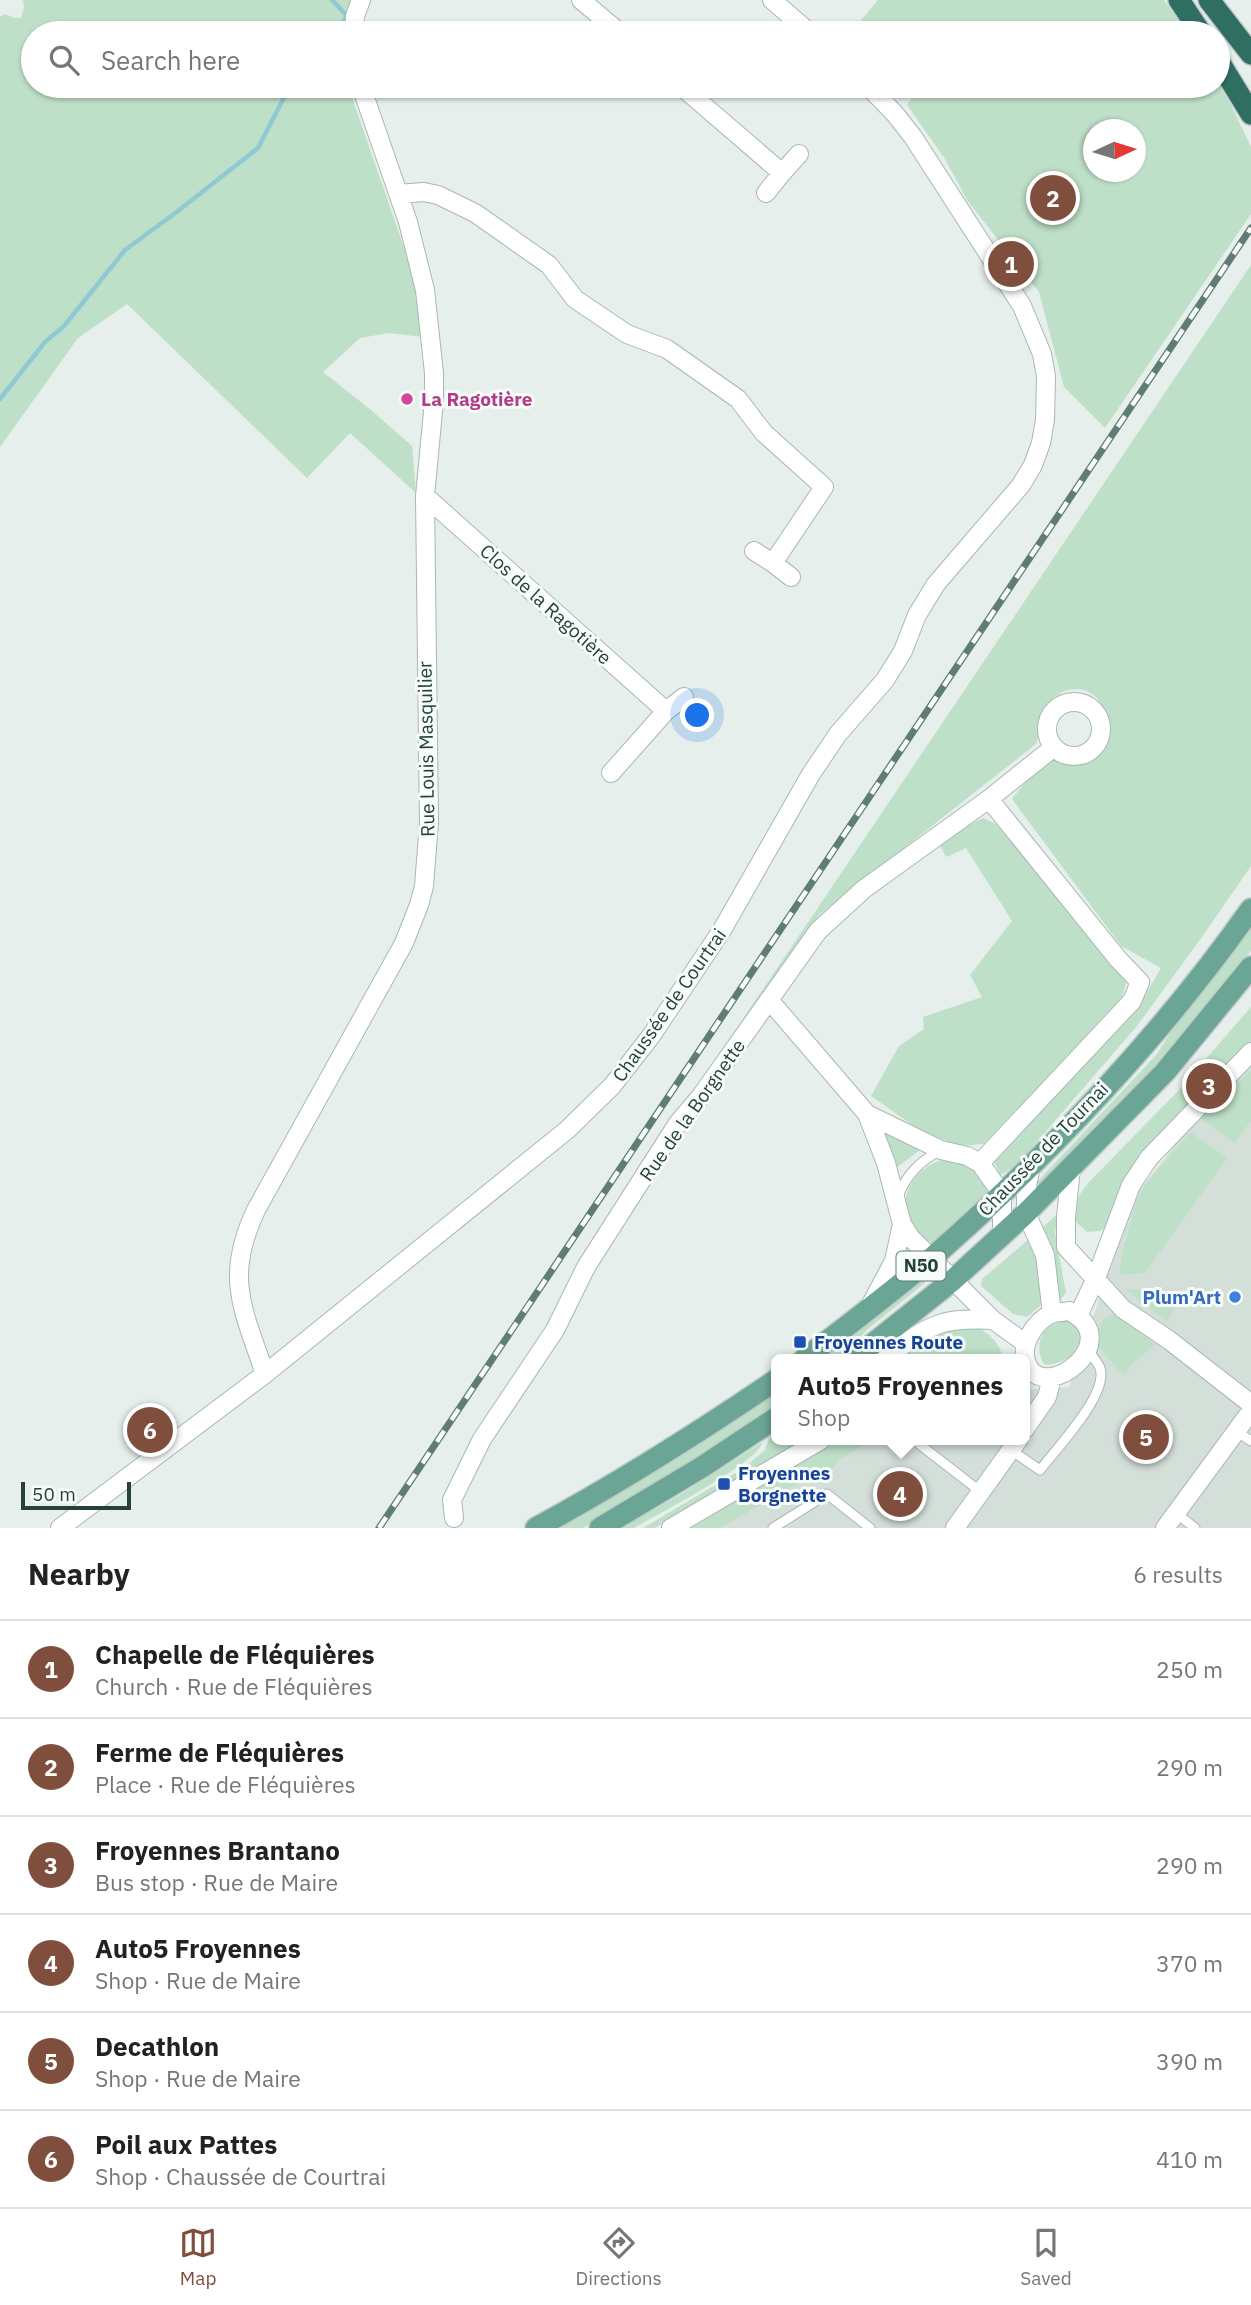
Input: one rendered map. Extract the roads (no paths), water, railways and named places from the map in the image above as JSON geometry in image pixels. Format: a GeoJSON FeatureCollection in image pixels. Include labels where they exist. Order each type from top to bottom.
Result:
{"type":"FeatureCollection","features":[{"type":"Feature","properties":{"kind":"highway"},"geometry":{"type":"LineString","coordinates":[[1179,0],[1194,21]]}},
{"type":"Feature","properties":{"kind":"highway"},"geometry":{"type":"LineString","coordinates":[[1209,0],[1225,21]]}},
{"type":"Feature","properties":{"kind":"highway"},"geometry":{"type":"LineString","coordinates":[[1230,27],[1251,54]]}},
{"type":"Feature","properties":{"kind":"highway"},"geometry":{"type":"LineString","coordinates":[[1230,80],[1251,114]]}},
{"type":"Feature","properties":{"kind":"main road","name":"Chaussée de Tournai"},"geometry":{"type":"LineString","coordinates":[[810,1354],[931,1258],[1031,1165],[1167,1017],[1228,942],[1251,909]]}},
{"type":"Feature","properties":{"kind":"main road","name":"Chaussée de Tournai"},"geometry":{"type":"LineString","coordinates":[[861,1354],[953,1280],[1026,1213],[1165,1072],[1251,967]]}},
{"type":"Feature","properties":{"kind":"main road"},"geometry":{"type":"LineString","coordinates":[[536,1528],[656,1459],[771,1383]]}},
{"type":"Feature","properties":{"kind":"main road"},"geometry":{"type":"LineString","coordinates":[[600,1528],[702,1467],[771,1421]]}},
{"type":"Feature","properties":{"kind":"street"},"geometry":{"type":"LineString","coordinates":[[355,21],[361,0]]}},
{"type":"Feature","properties":{"kind":"street"},"geometry":{"type":"LineString","coordinates":[[581,0],[606,21]]}},
{"type":"Feature","properties":{"kind":"street"},"geometry":{"type":"LineString","coordinates":[[772,0],[796,21]]}},
{"type":"Feature","properties":{"kind":"street","name":"Rue Louis Masquilier"},"geometry":{"type":"LineString","coordinates":[[265,1374],[239,1295],[239,1261],[243,1239],[256,1210],[404,943],[424,886],[429,823],[425,496],[434,401],[432,345],[425,290],[408,222],[365,98]]}},
{"type":"Feature","properties":{"kind":"street"},"geometry":{"type":"LineString","coordinates":[[695,98],[782,173]]}},
{"type":"Feature","properties":{"kind":"street","name":"Chaussée de Courtrai"},"geometry":{"type":"LineString","coordinates":[[60,1528],[265,1374],[567,1130],[612,1086],[651,1036],[722,930],[811,774],[838,734],[885,680],[903,651],[917,615],[936,584],[1021,485],[1033,465],[1045,420],[1046,387],[1042,357],[1022,306],[913,137],[879,98]]}},
{"type":"Feature","properties":{"kind":"street"},"geometry":{"type":"LineString","coordinates":[[766,193],[799,154]]}},
{"type":"Feature","properties":{"kind":"street"},"geometry":{"type":"LineString","coordinates":[[398,194],[424,192],[470,209],[549,265],[575,299],[626,334],[667,349],[738,399],[764,433],[824,486],[773,564]]}},
{"type":"Feature","properties":{"kind":"street","name":"Clos de la Ragotière"},"geometry":{"type":"LineString","coordinates":[[425,496],[666,711]]}},
{"type":"Feature","properties":{"kind":"street"},"geometry":{"type":"LineString","coordinates":[[754,551],[791,577]]}},
{"type":"Feature","properties":{"kind":"street"},"geometry":{"type":"LineString","coordinates":[[611,773],[666,711],[684,697]]}},
{"type":"Feature","properties":{"kind":"street","name":"Rue de la Borgnette"},"geometry":{"type":"LineString","coordinates":[[454,1518],[452,1500],[482,1439],[555,1330],[586,1267],[678,1123],[701,1097],[818,931],[864,889],[989,799],[1054,747]]}},
{"type":"Feature","properties":{"kind":"street"},"geometry":{"type":"LineString","coordinates":[[981,1163],[1132,1001],[1140,982],[1118,959],[989,799]]}},
{"type":"Feature","properties":{"kind":"street"},"geometry":{"type":"LineString","coordinates":[[770,1001],[867,1114],[886,1163],[902,1224],[917,1245],[1023,1351],[1032,1331],[1052,1314],[1082,1308]]}},
{"type":"Feature","properties":{"kind":"street"},"geometry":{"type":"LineString","coordinates":[[1030,1421],[1047,1396],[1039,1380],[1068,1371],[1077,1364],[1087,1349],[1089,1328],[1082,1308],[1131,1185],[1149,1158],[1251,1052]]}},
{"type":"Feature","properties":{"kind":"street"},"geometry":{"type":"LineString","coordinates":[[867,1114],[941,1150],[967,1156],[981,1163],[1002,1194],[1002,1235]]}},
{"type":"Feature","properties":{"kind":"street"},"geometry":{"type":"LineString","coordinates":[[1031,1165],[1026,1191],[1026,1213],[1045,1255],[1052,1314]]}},
{"type":"Feature","properties":{"kind":"street"},"geometry":{"type":"LineString","coordinates":[[1071,1168],[1066,1247],[1124,1309],[1169,1340],[1251,1404]]}},
{"type":"Feature","properties":{"kind":"street"},"geometry":{"type":"LineString","coordinates":[[867,1310],[894,1261],[902,1224]]}},
{"type":"Feature","properties":{"kind":"street"},"geometry":{"type":"LineString","coordinates":[[892,1354],[932,1325],[958,1319],[993,1320]]}},
{"type":"Feature","properties":{"kind":"street"},"geometry":{"type":"LineString","coordinates":[[1170,1521],[1244,1436],[1251,1411]]}},
{"type":"Feature","properties":{"kind":"street"},"geometry":{"type":"LineString","coordinates":[[671,1528],[812,1445]]}},
{"type":"Feature","properties":{"kind":"street"},"geometry":{"type":"LineString","coordinates":[[955,1528],[1014,1445]]}},
{"type":"Feature","properties":{"kind":"lane"},"geometry":{"type":"LineString","coordinates":[[896,1201],[904,1182],[915,1167],[941,1150]]}},
{"type":"Feature","properties":{"kind":"lane"},"geometry":{"type":"LineString","coordinates":[[1014,1445],[1040,1470],[1090,1407],[1101,1387],[1100,1369],[1087,1349]]}},
{"type":"Feature","properties":{"kind":"lane"},"geometry":{"type":"LineString","coordinates":[[921,1445],[981,1492]]}},
{"type":"Feature","properties":{"kind":"lane"},"geometry":{"type":"LineString","coordinates":[[773,1528],[827,1494],[870,1528]]}},
{"type":"Feature","properties":{"kind":"lane"},"geometry":{"type":"LineString","coordinates":[[1170,1521],[1195,1528]]}},
{"type":"Feature","properties":{"kind":"waterway"},"geometry":{"type":"LineString","coordinates":[[332,0],[347,16],[344,21]]}},
{"type":"Feature","properties":{"kind":"waterway"},"geometry":{"type":"LineString","coordinates":[[0,399],[45,342],[64,326],[125,250],[258,148],[284,98]]}},
{"type":"Feature","properties":{"kind":"railway"},"geometry":{"type":"LineString","coordinates":[[379,1528],[1251,228]]}},
{"type":"Feature","properties":{"kind":"place","name":"Ferme de Fléquières"},"geometry":{"type":"Point","coordinates":[1053,198]}},
{"type":"Feature","properties":{"kind":"place","name":"Chapelle de Fléquières"},"geometry":{"type":"Point","coordinates":[1011,264]}},
{"type":"Feature","properties":{"kind":"place","name":"La Ragotière"},"geometry":{"type":"Point","coordinates":[407,399]}},
{"type":"Feature","properties":{"kind":"place","name":"Froyennes Brantano"},"geometry":{"type":"Point","coordinates":[1209,1086]}},
{"type":"Feature","properties":{"kind":"place","name":"Plum'Art"},"geometry":{"type":"Point","coordinates":[1235,1297]}},
{"type":"Feature","properties":{"kind":"place","name":"Froyennes Route"},"geometry":{"type":"Point","coordinates":[800,1342]}},
{"type":"Feature","properties":{"kind":"place","name":"Poil aux Pattes"},"geometry":{"type":"Point","coordinates":[150,1430]}},
{"type":"Feature","properties":{"kind":"place","name":"Decathlon"},"geometry":{"type":"Point","coordinates":[1146,1437]}},
{"type":"Feature","properties":{"kind":"place","name":"Froyennes Borgnette"},"geometry":{"type":"Point","coordinates":[724,1484]}},
{"type":"Feature","properties":{"kind":"place","name":"Auto5 Froyennes"},"geometry":{"type":"Point","coordinates":[900,1494]}}]}
